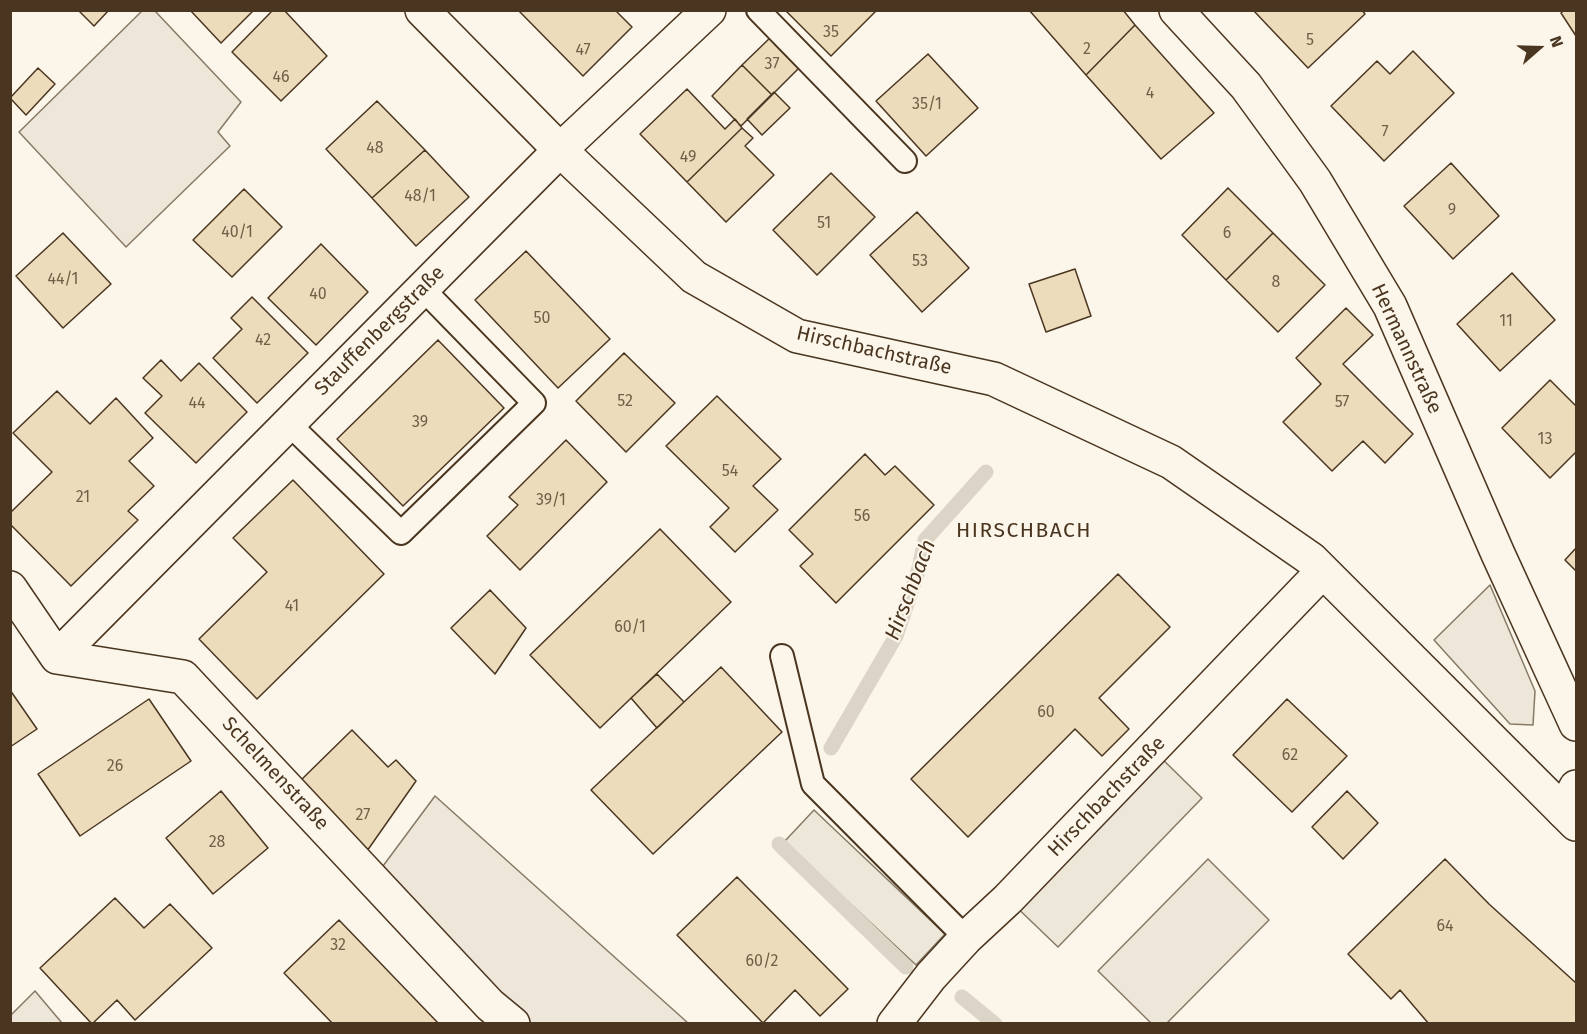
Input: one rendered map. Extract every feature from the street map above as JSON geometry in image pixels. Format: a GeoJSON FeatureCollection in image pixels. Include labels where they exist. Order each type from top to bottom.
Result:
{"type":"FeatureCollection","features":[{"type":"Feature","properties":{"kind":"street","name":"Hirschbachstraße"},"geometry":{"type":"LineString","coordinates":[[422,10],[560,150],[694,277],[798,336],[994,379],[1171,462],[1311,559],[1322,572],[1572,808]]}},
{"type":"Feature","properties":{"kind":"street","name":"Stauffenbergstraße"},"geometry":{"type":"LineString","coordinates":[[57,657],[560,150],[709,10]]}},
{"type":"Feature","properties":{"kind":"street","name":"Hermannstraße"},"geometry":{"type":"LineString","coordinates":[[1176,10],[1246,86],[1308,172],[1390,306],[1498,554],[1576,724]]}},
{"type":"Feature","properties":{"kind":"street","name":"Hirschbachstraße"},"geometry":{"type":"LineString","coordinates":[[894,1023],[931,976],[966,938],[1008,899],[1322,572]]}},
{"type":"Feature","properties":{"kind":"street"},"geometry":{"type":"LineString","coordinates":[[10,588],[57,657]]}},
{"type":"Feature","properties":{"kind":"street","name":"Schelmenstraße"},"geometry":{"type":"LineString","coordinates":[[57,657],[183,676],[490,1005],[513,1023]]}},
{"type":"Feature","properties":{"kind":"lane"},"geometry":{"type":"LineString","coordinates":[[758,10],[905,161]]}},
{"type":"Feature","properties":{"kind":"lane"},"geometry":{"type":"LineString","coordinates":[[288,423],[401,533],[534,403],[422,288]]}},
{"type":"Feature","properties":{"kind":"lane"},"geometry":{"type":"LineString","coordinates":[[782,656],[813,784],[966,938]]}},
{"type":"Feature","properties":{"kind":"shaded area"},"geometry":{"type":"Polygon","coordinates":[[[142,11],[155,11],[241,102],[218,132],[230,146],[126,247],[19,132],[142,11]]]}},
{"type":"Feature","properties":{"kind":"shaded area"},"geometry":{"type":"Polygon","coordinates":[[[1490,585],[1535,691],[1533,725],[1510,724],[1434,640],[1490,585]]]}},
{"type":"Feature","properties":{"kind":"shaded area"},"geometry":{"type":"Polygon","coordinates":[[[1152,749],[1202,798],[1058,947],[1008,899],[1152,749]]]}},
{"type":"Feature","properties":{"kind":"shaded area"},"geometry":{"type":"Polygon","coordinates":[[[435,796],[688,1023],[529,1023],[518,1015],[383,866],[435,796]]]}},
{"type":"Feature","properties":{"kind":"shaded area"},"geometry":{"type":"Polygon","coordinates":[[[814,810],[945,934],[916,965],[784,842],[814,810]]]}},
{"type":"Feature","properties":{"kind":"shaded area"},"geometry":{"type":"Polygon","coordinates":[[[1208,859],[1269,920],[1167,1023],[1151,1023],[1098,971],[1208,859]]]}},
{"type":"Feature","properties":{"kind":"shaded area"},"geometry":{"type":"Polygon","coordinates":[[[35,991],[62,1023],[11,1023],[11,1015],[35,991]]]}},
{"type":"Feature","properties":{"kind":"building"},"geometry":{"type":"Polygon","coordinates":[[[78,10],[109,10],[94,26],[78,10]]]}},
{"type":"Feature","properties":{"kind":"building"},"geometry":{"type":"Polygon","coordinates":[[[190,10],[254,10],[221,43],[190,10]]]}},
{"type":"Feature","properties":{"kind":"building"},"geometry":{"type":"Polygon","coordinates":[[[273,10],[284,10],[327,56],[281,101],[232,52],[273,10]]]}},
{"type":"Feature","properties":{"kind":"building"},"geometry":{"type":"Polygon","coordinates":[[[518,10],[615,10],[632,27],[583,76],[518,10]]]}},
{"type":"Feature","properties":{"kind":"building"},"geometry":{"type":"Polygon","coordinates":[[[785,10],[877,10],[831,56],[785,10]]]}},
{"type":"Feature","properties":{"kind":"building"},"geometry":{"type":"Polygon","coordinates":[[[1029,10],[1123,10],[1135,25],[1086,75],[1029,10]]]}},
{"type":"Feature","properties":{"kind":"building"},"geometry":{"type":"Polygon","coordinates":[[[1253,10],[1362,10],[1365,14],[1308,68],[1253,10]]]}},
{"type":"Feature","properties":{"kind":"building"},"geometry":{"type":"Polygon","coordinates":[[[1564,10],[1576,10],[1576,36],[1561,13],[1564,10]]]}},
{"type":"Feature","properties":{"kind":"building"},"geometry":{"type":"Polygon","coordinates":[[[1135,25],[1214,113],[1161,159],[1086,75],[1135,25]]]}},
{"type":"Feature","properties":{"kind":"building"},"geometry":{"type":"Polygon","coordinates":[[[773,35],[802,65],[772,95],[742,65],[773,35]]]}},
{"type":"Feature","properties":{"kind":"building"},"geometry":{"type":"Polygon","coordinates":[[[1413,51],[1454,93],[1384,161],[1331,106],[1377,61],[1390,74],[1413,51]]]}},
{"type":"Feature","properties":{"kind":"building"},"geometry":{"type":"Polygon","coordinates":[[[928,54],[978,108],[926,156],[876,101],[928,54]]]}},
{"type":"Feature","properties":{"kind":"building"},"geometry":{"type":"Polygon","coordinates":[[[742,65],[772,95],[741,126],[712,96],[742,65]]]}},
{"type":"Feature","properties":{"kind":"building"},"geometry":{"type":"Polygon","coordinates":[[[38,68],[55,84],[26,115],[10,98],[38,68]]]}},
{"type":"Feature","properties":{"kind":"building"},"geometry":{"type":"Polygon","coordinates":[[[687,89],[725,129],[735,119],[742,128],[687,182],[640,134],[687,89]]]}},
{"type":"Feature","properties":{"kind":"building"},"geometry":{"type":"Polygon","coordinates":[[[774,92],[790,108],[762,135],[747,119],[774,92]]]}},
{"type":"Feature","properties":{"kind":"building"},"geometry":{"type":"Polygon","coordinates":[[[377,101],[425,150],[372,198],[326,149],[377,101]]]}},
{"type":"Feature","properties":{"kind":"building"},"geometry":{"type":"Polygon","coordinates":[[[742,128],[753,138],[745,146],[774,175],[726,222],[687,182],[742,128]]]}},
{"type":"Feature","properties":{"kind":"building"},"geometry":{"type":"Polygon","coordinates":[[[425,150],[469,197],[416,246],[372,198],[425,150]]]}},
{"type":"Feature","properties":{"kind":"building"},"geometry":{"type":"Polygon","coordinates":[[[1451,163],[1499,216],[1453,259],[1404,206],[1451,163]]]}},
{"type":"Feature","properties":{"kind":"building"},"geometry":{"type":"Polygon","coordinates":[[[831,173],[875,217],[817,275],[773,230],[831,173]]]}},
{"type":"Feature","properties":{"kind":"building"},"geometry":{"type":"Polygon","coordinates":[[[1228,188],[1273,233],[1226,280],[1182,235],[1228,188]]]}},
{"type":"Feature","properties":{"kind":"building"},"geometry":{"type":"Polygon","coordinates":[[[244,189],[282,227],[232,277],[193,240],[244,189]]]}},
{"type":"Feature","properties":{"kind":"building"},"geometry":{"type":"Polygon","coordinates":[[[917,212],[969,268],[922,312],[870,255],[917,212]]]}},
{"type":"Feature","properties":{"kind":"building"},"geometry":{"type":"Polygon","coordinates":[[[63,233],[111,284],[63,328],[16,276],[63,233]]]}},
{"type":"Feature","properties":{"kind":"building"},"geometry":{"type":"Polygon","coordinates":[[[1273,233],[1325,285],[1278,332],[1226,280],[1273,233]]]}},
{"type":"Feature","properties":{"kind":"building"},"geometry":{"type":"Polygon","coordinates":[[[321,244],[368,292],[316,345],[268,298],[321,244]]]}},
{"type":"Feature","properties":{"kind":"building"},"geometry":{"type":"Polygon","coordinates":[[[526,251],[610,339],[558,388],[475,300],[526,251]]]}},
{"type":"Feature","properties":{"kind":"building"},"geometry":{"type":"Polygon","coordinates":[[[1075,269],[1091,316],[1046,332],[1029,284],[1075,269]]]}},
{"type":"Feature","properties":{"kind":"building"},"geometry":{"type":"Polygon","coordinates":[[[1512,273],[1555,320],[1500,371],[1457,324],[1512,273]]]}},
{"type":"Feature","properties":{"kind":"building"},"geometry":{"type":"Polygon","coordinates":[[[252,297],[308,353],[257,403],[213,358],[242,329],[231,318],[252,297]]]}},
{"type":"Feature","properties":{"kind":"building"},"geometry":{"type":"Polygon","coordinates":[[[1346,308],[1373,335],[1343,364],[1413,434],[1385,463],[1363,441],[1332,471],[1283,422],[1321,384],[1296,358],[1346,308]]]}},
{"type":"Feature","properties":{"kind":"building"},"geometry":{"type":"Polygon","coordinates":[[[438,340],[504,408],[403,506],[337,439],[438,340]]]}},
{"type":"Feature","properties":{"kind":"building"},"geometry":{"type":"Polygon","coordinates":[[[624,353],[675,403],[626,452],[576,401],[624,353]]]}},
{"type":"Feature","properties":{"kind":"building"},"geometry":{"type":"Polygon","coordinates":[[[161,360],[181,381],[199,363],[247,412],[196,463],[145,413],[162,396],[143,378],[161,360]]]}},
{"type":"Feature","properties":{"kind":"building"},"geometry":{"type":"Polygon","coordinates":[[[1550,380],[1576,406],[1576,452],[1550,478],[1502,428],[1550,380]]]}},
{"type":"Feature","properties":{"kind":"building"},"geometry":{"type":"Polygon","coordinates":[[[57,391],[90,424],[116,398],[153,438],[129,461],[154,486],[128,511],[138,520],[71,586],[10,524],[10,513],[52,472],[13,433],[57,391]]]}},
{"type":"Feature","properties":{"kind":"building"},"geometry":{"type":"Polygon","coordinates":[[[717,396],[781,459],[753,486],[778,510],[735,552],[710,527],[729,508],[666,446],[717,396]]]}},
{"type":"Feature","properties":{"kind":"building"},"geometry":{"type":"Polygon","coordinates":[[[566,440],[607,482],[520,570],[487,536],[518,505],[509,497],[566,440]]]}},
{"type":"Feature","properties":{"kind":"building"},"geometry":{"type":"Polygon","coordinates":[[[865,454],[885,475],[895,466],[934,505],[836,603],[800,566],[813,554],[789,530],[865,454]]]}},
{"type":"Feature","properties":{"kind":"building"},"geometry":{"type":"Polygon","coordinates":[[[293,480],[384,574],[257,699],[199,639],[267,572],[233,538],[293,480]]]}},
{"type":"Feature","properties":{"kind":"building"},"geometry":{"type":"Polygon","coordinates":[[[660,529],[731,602],[600,728],[530,655],[660,529]]]}},
{"type":"Feature","properties":{"kind":"building"},"geometry":{"type":"Polygon","coordinates":[[[1576,548],[1576,571],[1565,560],[1576,548]]]}},
{"type":"Feature","properties":{"kind":"building"},"geometry":{"type":"Polygon","coordinates":[[[1118,574],[1170,627],[1099,698],[1129,729],[1102,756],[1075,729],[968,837],[911,779],[1118,574]]]}},
{"type":"Feature","properties":{"kind":"building"},"geometry":{"type":"Polygon","coordinates":[[[490,590],[526,628],[495,674],[451,628],[490,590]]]}},
{"type":"Feature","properties":{"kind":"building"},"geometry":{"type":"Polygon","coordinates":[[[721,667],[782,732],[653,854],[591,790],[721,667]]]}},
{"type":"Feature","properties":{"kind":"building"},"geometry":{"type":"Polygon","coordinates":[[[657,674],[684,702],[657,728],[631,698],[657,674]]]}},
{"type":"Feature","properties":{"kind":"building"},"geometry":{"type":"Polygon","coordinates":[[[10,690],[37,729],[10,747],[10,690]]]}},
{"type":"Feature","properties":{"kind":"building"},"geometry":{"type":"Polygon","coordinates":[[[149,699],[191,761],[80,836],[38,774],[149,699]]]}},
{"type":"Feature","properties":{"kind":"building"},"geometry":{"type":"Polygon","coordinates":[[[1287,699],[1347,756],[1292,812],[1233,755],[1287,699]]]}},
{"type":"Feature","properties":{"kind":"building"},"geometry":{"type":"Polygon","coordinates":[[[352,730],[388,767],[396,760],[416,781],[367,851],[300,781],[352,730]]]}},
{"type":"Feature","properties":{"kind":"building"},"geometry":{"type":"Polygon","coordinates":[[[221,791],[268,848],[213,894],[166,838],[221,791]]]}},
{"type":"Feature","properties":{"kind":"building"},"geometry":{"type":"Polygon","coordinates":[[[1347,791],[1378,823],[1343,859],[1312,827],[1347,791]]]}},
{"type":"Feature","properties":{"kind":"building"},"geometry":{"type":"Polygon","coordinates":[[[1445,859],[1489,904],[1576,983],[1576,1024],[1429,1024],[1400,990],[1391,999],[1348,954],[1445,859]]]}},
{"type":"Feature","properties":{"kind":"building"},"geometry":{"type":"Polygon","coordinates":[[[737,877],[848,989],[820,1016],[795,990],[763,1023],[677,935],[737,877]]]}},
{"type":"Feature","properties":{"kind":"building"},"geometry":{"type":"Polygon","coordinates":[[[115,898],[144,928],[170,904],[212,948],[135,1020],[117,1000],[92,1024],[40,968],[115,898]]]}},
{"type":"Feature","properties":{"kind":"building"},"geometry":{"type":"Polygon","coordinates":[[[339,920],[439,1024],[333,1024],[284,973],[339,920]]]}},
{"type":"Feature","properties":{"kind":"waterway","name":"Hirschbach"},"geometry":{"type":"LineString","coordinates":[[831,748],[896,636],[919,568],[925,540],[986,472]]}},
{"type":"Feature","properties":{"kind":"waterway","name":"Hirschbach"},"geometry":{"type":"LineString","coordinates":[[779,844],[906,967]]}},
{"type":"Feature","properties":{"kind":"waterway","name":"Hirschbach"},"geometry":{"type":"LineString","coordinates":[[962,997],[995,1024]]}},
{"type":"Feature","properties":{"kind":"district","name":"HIRSCHBACH"},"geometry":{"type":"Point","coordinates":[1024,531]}}]}
